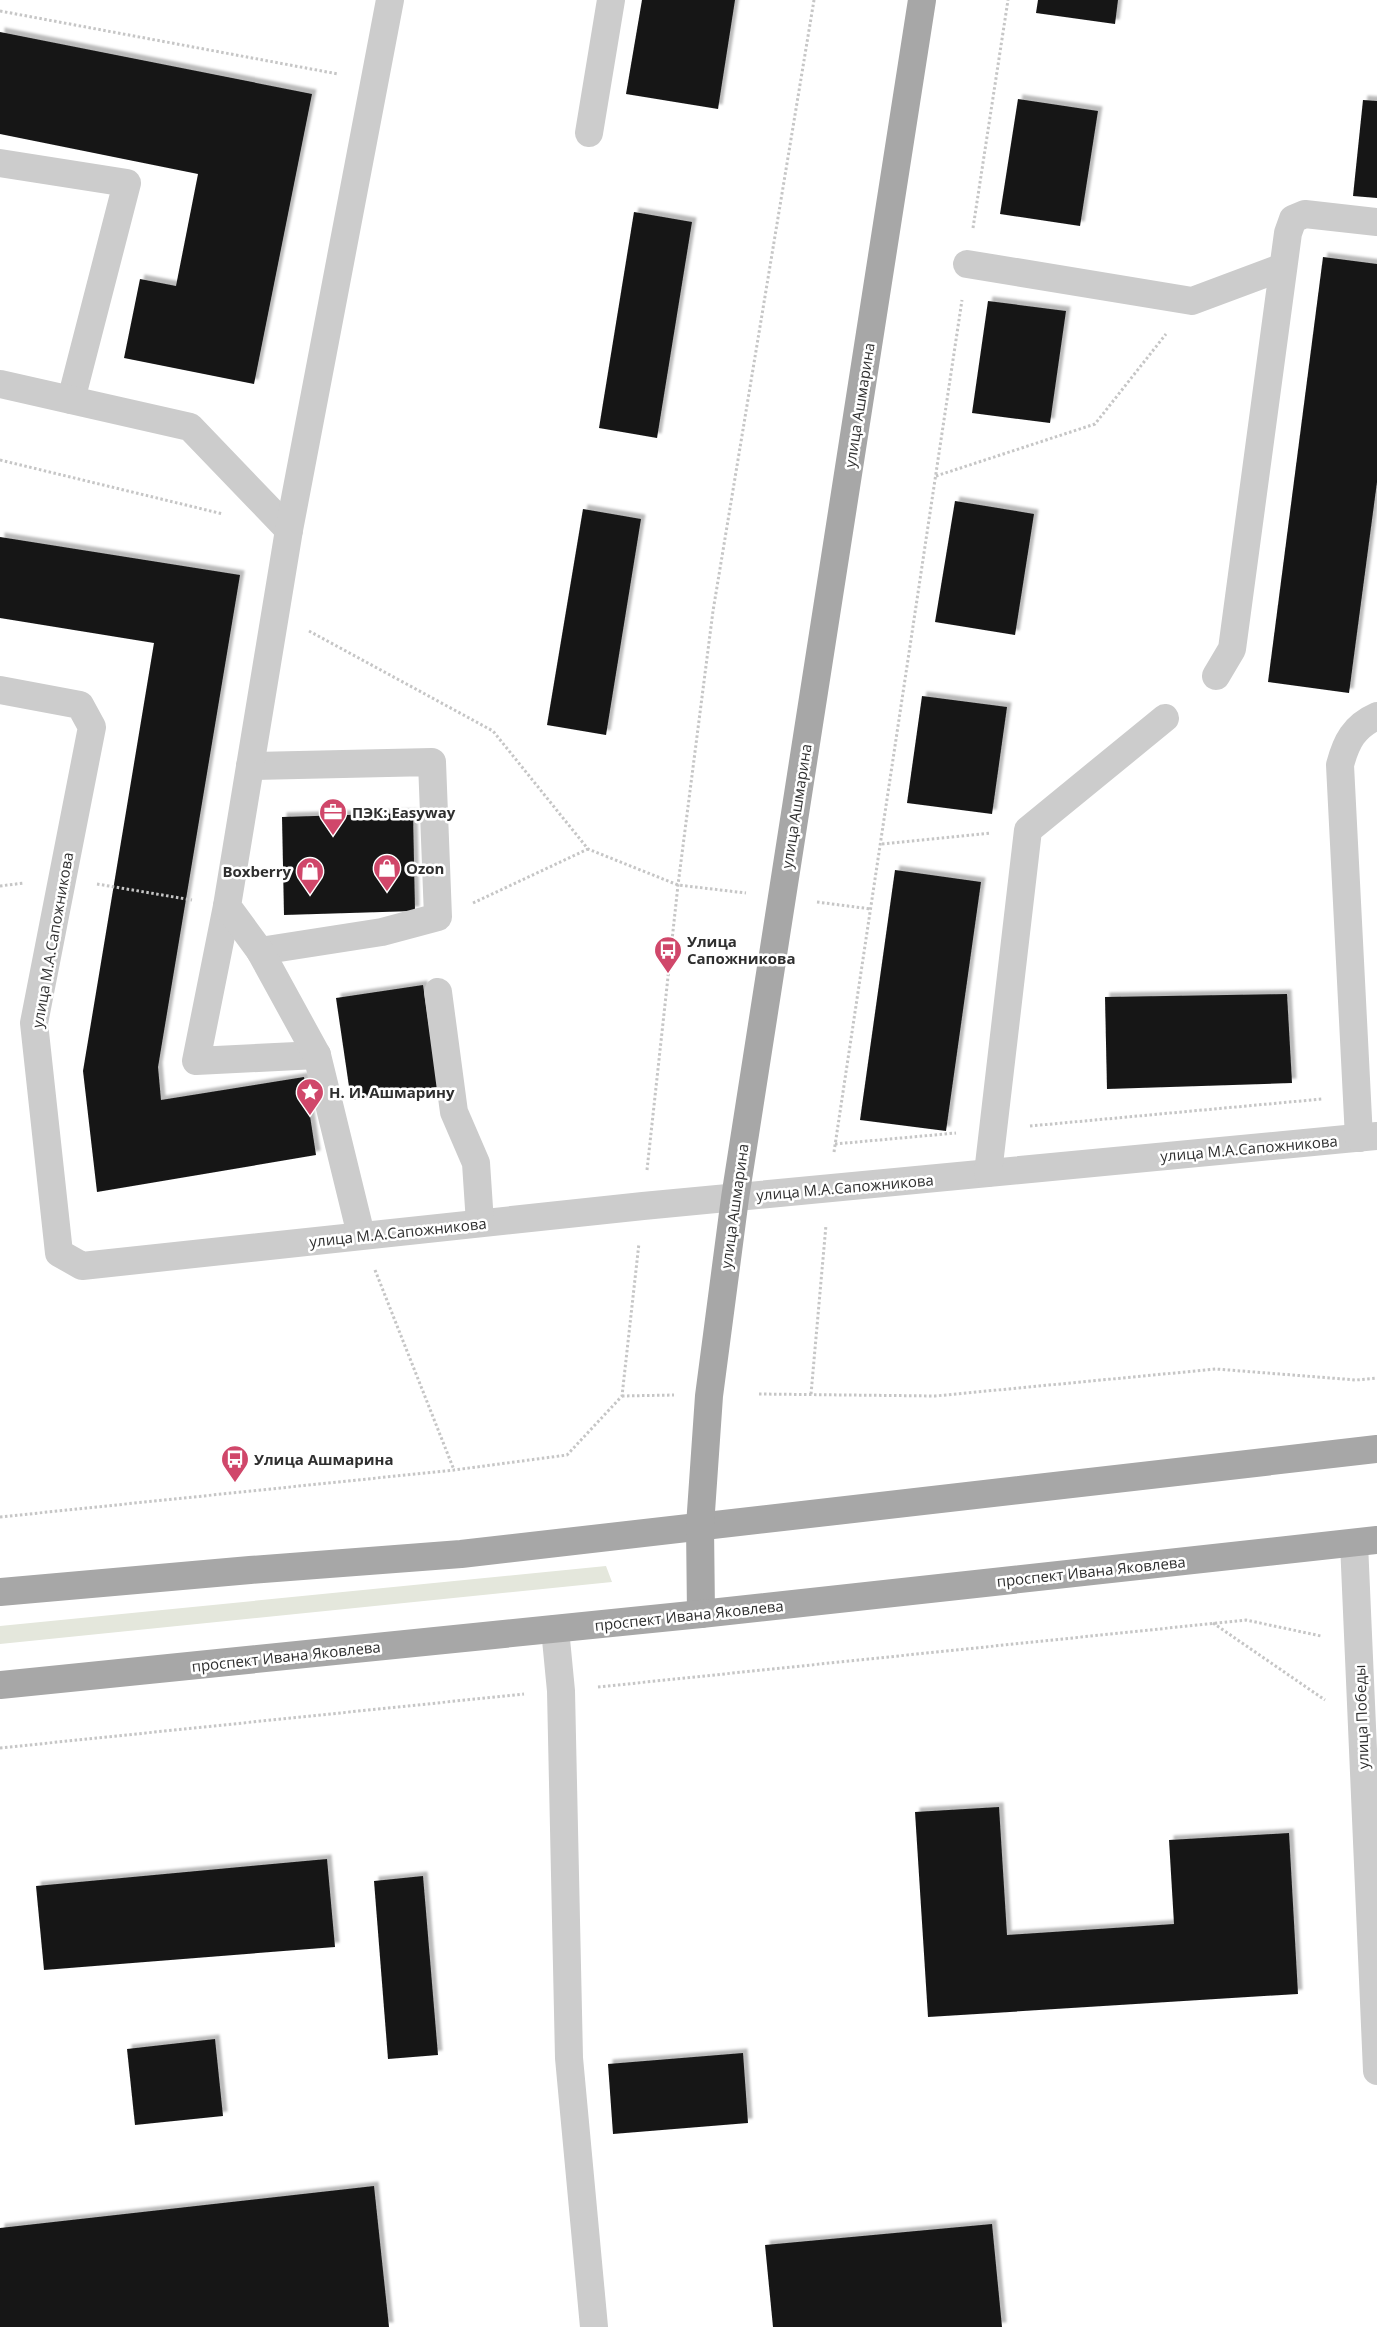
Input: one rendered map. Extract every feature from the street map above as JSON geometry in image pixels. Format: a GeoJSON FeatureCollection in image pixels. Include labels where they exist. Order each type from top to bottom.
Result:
{"type":"FeatureCollection","features":[{"type":"Feature","properties":{"kind":"main road","name":"улица Ашмарина"},"geometry":{"type":"LineString","coordinates":[[701,1614],[700,1526],[709,1396],[735,1198],[922,0]]}},
{"type":"Feature","properties":{"kind":"main road"},"geometry":{"type":"LineString","coordinates":[[0,1592],[461,1554],[1377,1449]]}},
{"type":"Feature","properties":{"kind":"main road","name":"проспект Ивана Яковлева"},"geometry":{"type":"LineString","coordinates":[[0,1686],[701,1614],[1366,1542]]}},
{"type":"Feature","properties":{"kind":"street"},"geometry":{"type":"LineString","coordinates":[[317,1055],[196,1061],[227,906],[289,530],[390,0]]}},
{"type":"Feature","properties":{"kind":"street"},"geometry":{"type":"LineString","coordinates":[[589,133],[612,0]]}},
{"type":"Feature","properties":{"kind":"street"},"geometry":{"type":"LineString","coordinates":[[0,163],[127,183],[71,400]]}},
{"type":"Feature","properties":{"kind":"street"},"geometry":{"type":"LineString","coordinates":[[1216,676],[1232,649],[1288,233],[1293,219],[1304,214],[1377,222]]}},
{"type":"Feature","properties":{"kind":"street"},"geometry":{"type":"LineString","coordinates":[[967,264],[1192,301],[1283,267]]}},
{"type":"Feature","properties":{"kind":"street"},"geometry":{"type":"LineString","coordinates":[[0,384],[190,427],[289,530]]}},
{"type":"Feature","properties":{"kind":"street","name":"улица М.А.Сапожникова"},"geometry":{"type":"LineString","coordinates":[[0,690],[80,705],[92,727],[34,1023],[60,1253],[82,1266],[642,1206],[1368,1137]]}},
{"type":"Feature","properties":{"kind":"street"},"geometry":{"type":"LineString","coordinates":[[1368,1137],[1340,765],[1352,733],[1366,721],[1377,716]]}},
{"type":"Feature","properties":{"kind":"street"},"geometry":{"type":"LineString","coordinates":[[988,1173],[1028,830],[1165,718]]}},
{"type":"Feature","properties":{"kind":"street"},"geometry":{"type":"LineString","coordinates":[[250,766],[432,762],[438,916],[382,932],[260,950]]}},
{"type":"Feature","properties":{"kind":"street"},"geometry":{"type":"LineString","coordinates":[[227,906],[260,950],[317,1055],[361,1235]]}},
{"type":"Feature","properties":{"kind":"street"},"geometry":{"type":"LineString","coordinates":[[438,992],[454,1112],[476,1164],[480,1223]]}},
{"type":"Feature","properties":{"kind":"street","name":"улица Победы"},"geometry":{"type":"LineString","coordinates":[[1366,1542],[1361,1724],[1372,1838],[1377,2071]]}},
{"type":"Feature","properties":{"kind":"street"},"geometry":{"type":"LineString","coordinates":[[555,1629],[561,1690],[570,2058],[594,2327]]}},
{"type":"Feature","properties":{"kind":"path"},"geometry":{"type":"LineString","coordinates":[[0,1517],[454,1470],[567,1455],[622,1396],[678,884],[713,611],[814,0]]}},
{"type":"Feature","properties":{"kind":"path"},"geometry":{"type":"LineString","coordinates":[[811,1394],[829,1188],[835,1144],[882,844],[967,264],[1008,0]]}},
{"type":"Feature","properties":{"kind":"path"},"geometry":{"type":"LineString","coordinates":[[0,11],[376,81]]}},
{"type":"Feature","properties":{"kind":"path"},"geometry":{"type":"LineString","coordinates":[[936,476],[1095,424],[1192,301]]}},
{"type":"Feature","properties":{"kind":"path"},"geometry":{"type":"LineString","coordinates":[[0,460],[231,516]]}},
{"type":"Feature","properties":{"kind":"path"},"geometry":{"type":"LineString","coordinates":[[276,613],[493,731],[588,849],[678,884]]}},
{"type":"Feature","properties":{"kind":"path"},"geometry":{"type":"LineString","coordinates":[[882,844],[1028,830]]}},
{"type":"Feature","properties":{"kind":"path"},"geometry":{"type":"LineString","coordinates":[[438,916],[452,913],[588,849]]}},
{"type":"Feature","properties":{"kind":"path"},"geometry":{"type":"LineString","coordinates":[[0,886],[62,878],[227,906]]}},
{"type":"Feature","properties":{"kind":"path"},"geometry":{"type":"LineString","coordinates":[[835,1144],[993,1130],[1363,1084]]}},
{"type":"Feature","properties":{"kind":"path"},"geometry":{"type":"LineString","coordinates":[[361,1235],[454,1470]]}},
{"type":"Feature","properties":{"kind":"path"},"geometry":{"type":"LineString","coordinates":[[759,1394],[935,1396],[1216,1370],[1356,1380],[1377,1378]]}},
{"type":"Feature","properties":{"kind":"path"},"geometry":{"type":"LineString","coordinates":[[622,1396],[679,1395]]}},
{"type":"Feature","properties":{"kind":"path"},"geometry":{"type":"LineString","coordinates":[[0,1748],[1246,1620],[1326,1637]]}},
{"type":"Feature","properties":{"kind":"path"},"geometry":{"type":"LineString","coordinates":[[1213,1623],[1361,1724]]}},
{"type":"Feature","properties":{"kind":"shaded area"},"geometry":{"type":"Polygon","coordinates":[[[606,1566],[612,1582],[0,1644],[0,1626],[606,1566]]]}},
{"type":"Feature","properties":{"kind":"building"},"geometry":{"type":"Polygon","coordinates":[[[642,0],[735,0],[718,109],[626,94],[642,0]]]}},
{"type":"Feature","properties":{"kind":"building"},"geometry":{"type":"Polygon","coordinates":[[[1038,0],[1118,0],[1115,24],[1036,13],[1038,0]]]}},
{"type":"Feature","properties":{"kind":"building"},"geometry":{"type":"Polygon","coordinates":[[[0,32],[312,94],[254,384],[124,358],[140,279],[176,286],[198,174],[0,134],[0,32]]]}},
{"type":"Feature","properties":{"kind":"building"},"geometry":{"type":"Polygon","coordinates":[[[1018,99],[1098,111],[1080,226],[1000,214],[1018,99]]]}},
{"type":"Feature","properties":{"kind":"building"},"geometry":{"type":"Polygon","coordinates":[[[1363,100],[1377,101],[1377,198],[1353,196],[1363,100]]]}},
{"type":"Feature","properties":{"kind":"building"},"geometry":{"type":"Polygon","coordinates":[[[634,212],[692,222],[657,438],[599,428],[634,212]]]}},
{"type":"Feature","properties":{"kind":"building"},"geometry":{"type":"Polygon","coordinates":[[[1323,257],[1377,264],[1377,482],[1349,693],[1268,682],[1323,257]]]}},
{"type":"Feature","properties":{"kind":"building"},"geometry":{"type":"Polygon","coordinates":[[[988,301],[1066,311],[1050,423],[972,413],[988,301]]]}},
{"type":"Feature","properties":{"kind":"building"},"geometry":{"type":"Polygon","coordinates":[[[955,501],[1034,514],[1015,635],[935,622],[955,501]]]}},
{"type":"Feature","properties":{"kind":"building"},"geometry":{"type":"Polygon","coordinates":[[[583,509],[641,519],[606,735],[547,725],[583,509]]]}},
{"type":"Feature","properties":{"kind":"building"},"geometry":{"type":"Polygon","coordinates":[[[0,537],[240,575],[158,1067],[161,1100],[304,1077],[316,1155],[97,1192],[83,1071],[154,643],[0,618],[0,537]]]}},
{"type":"Feature","properties":{"kind":"building"},"geometry":{"type":"Polygon","coordinates":[[[922,696],[1007,707],[992,814],[907,803],[922,696]]]}},
{"type":"Feature","properties":{"kind":"building"},"geometry":{"type":"Polygon","coordinates":[[[413,813],[415,911],[284,915],[282,817],[413,813]]]}},
{"type":"Feature","properties":{"kind":"building"},"geometry":{"type":"Polygon","coordinates":[[[895,870],[981,882],[946,1131],[860,1120],[895,870]]]}},
{"type":"Feature","properties":{"kind":"building"},"geometry":{"type":"Polygon","coordinates":[[[423,985],[438,1087],[351,1100],[336,998],[423,985]]]}},
{"type":"Feature","properties":{"kind":"building"},"geometry":{"type":"Polygon","coordinates":[[[1287,994],[1292,1083],[1107,1089],[1105,997],[1287,994]]]}},
{"type":"Feature","properties":{"kind":"building"},"geometry":{"type":"Polygon","coordinates":[[[999,1807],[1007,1935],[1174,1924],[1169,1840],[1289,1833],[1298,1994],[928,2017],[915,1812],[999,1807]]]}},
{"type":"Feature","properties":{"kind":"building"},"geometry":{"type":"Polygon","coordinates":[[[327,1859],[335,1947],[44,1970],[36,1886],[327,1859]]]}},
{"type":"Feature","properties":{"kind":"building"},"geometry":{"type":"Polygon","coordinates":[[[423,1876],[438,2055],[388,2059],[374,1881],[423,1876]]]}},
{"type":"Feature","properties":{"kind":"building"},"geometry":{"type":"Polygon","coordinates":[[[215,2039],[223,2116],[135,2125],[127,2049],[215,2039]]]}},
{"type":"Feature","properties":{"kind":"building"},"geometry":{"type":"Polygon","coordinates":[[[743,2053],[748,2123],[613,2134],[608,2064],[743,2053]]]}},
{"type":"Feature","properties":{"kind":"building"},"geometry":{"type":"Polygon","coordinates":[[[374,2186],[389,2327],[0,2327],[0,2228],[374,2186]]]}},
{"type":"Feature","properties":{"kind":"building"},"geometry":{"type":"Polygon","coordinates":[[[992,2224],[1002,2327],[773,2327],[765,2245],[992,2224]]]}},
{"type":"Feature","properties":{"kind":"place","name":"ПЭК: Easyway"},"geometry":{"type":"Point","coordinates":[333,836]}},
{"type":"Feature","properties":{"kind":"place","name":"Ozon"},"geometry":{"type":"Point","coordinates":[387,892]}},
{"type":"Feature","properties":{"kind":"place","name":"Boxberry"},"geometry":{"type":"Point","coordinates":[310,895]}},
{"type":"Feature","properties":{"kind":"place","name":"Улица Сапожникова"},"geometry":{"type":"Point","coordinates":[668,974]}},
{"type":"Feature","properties":{"kind":"place","name":"Н. И. Ашмарину"},"geometry":{"type":"Point","coordinates":[310,1116]}},
{"type":"Feature","properties":{"kind":"place","name":"Улица Ашмарина"},"geometry":{"type":"Point","coordinates":[235,1483]}}]}
